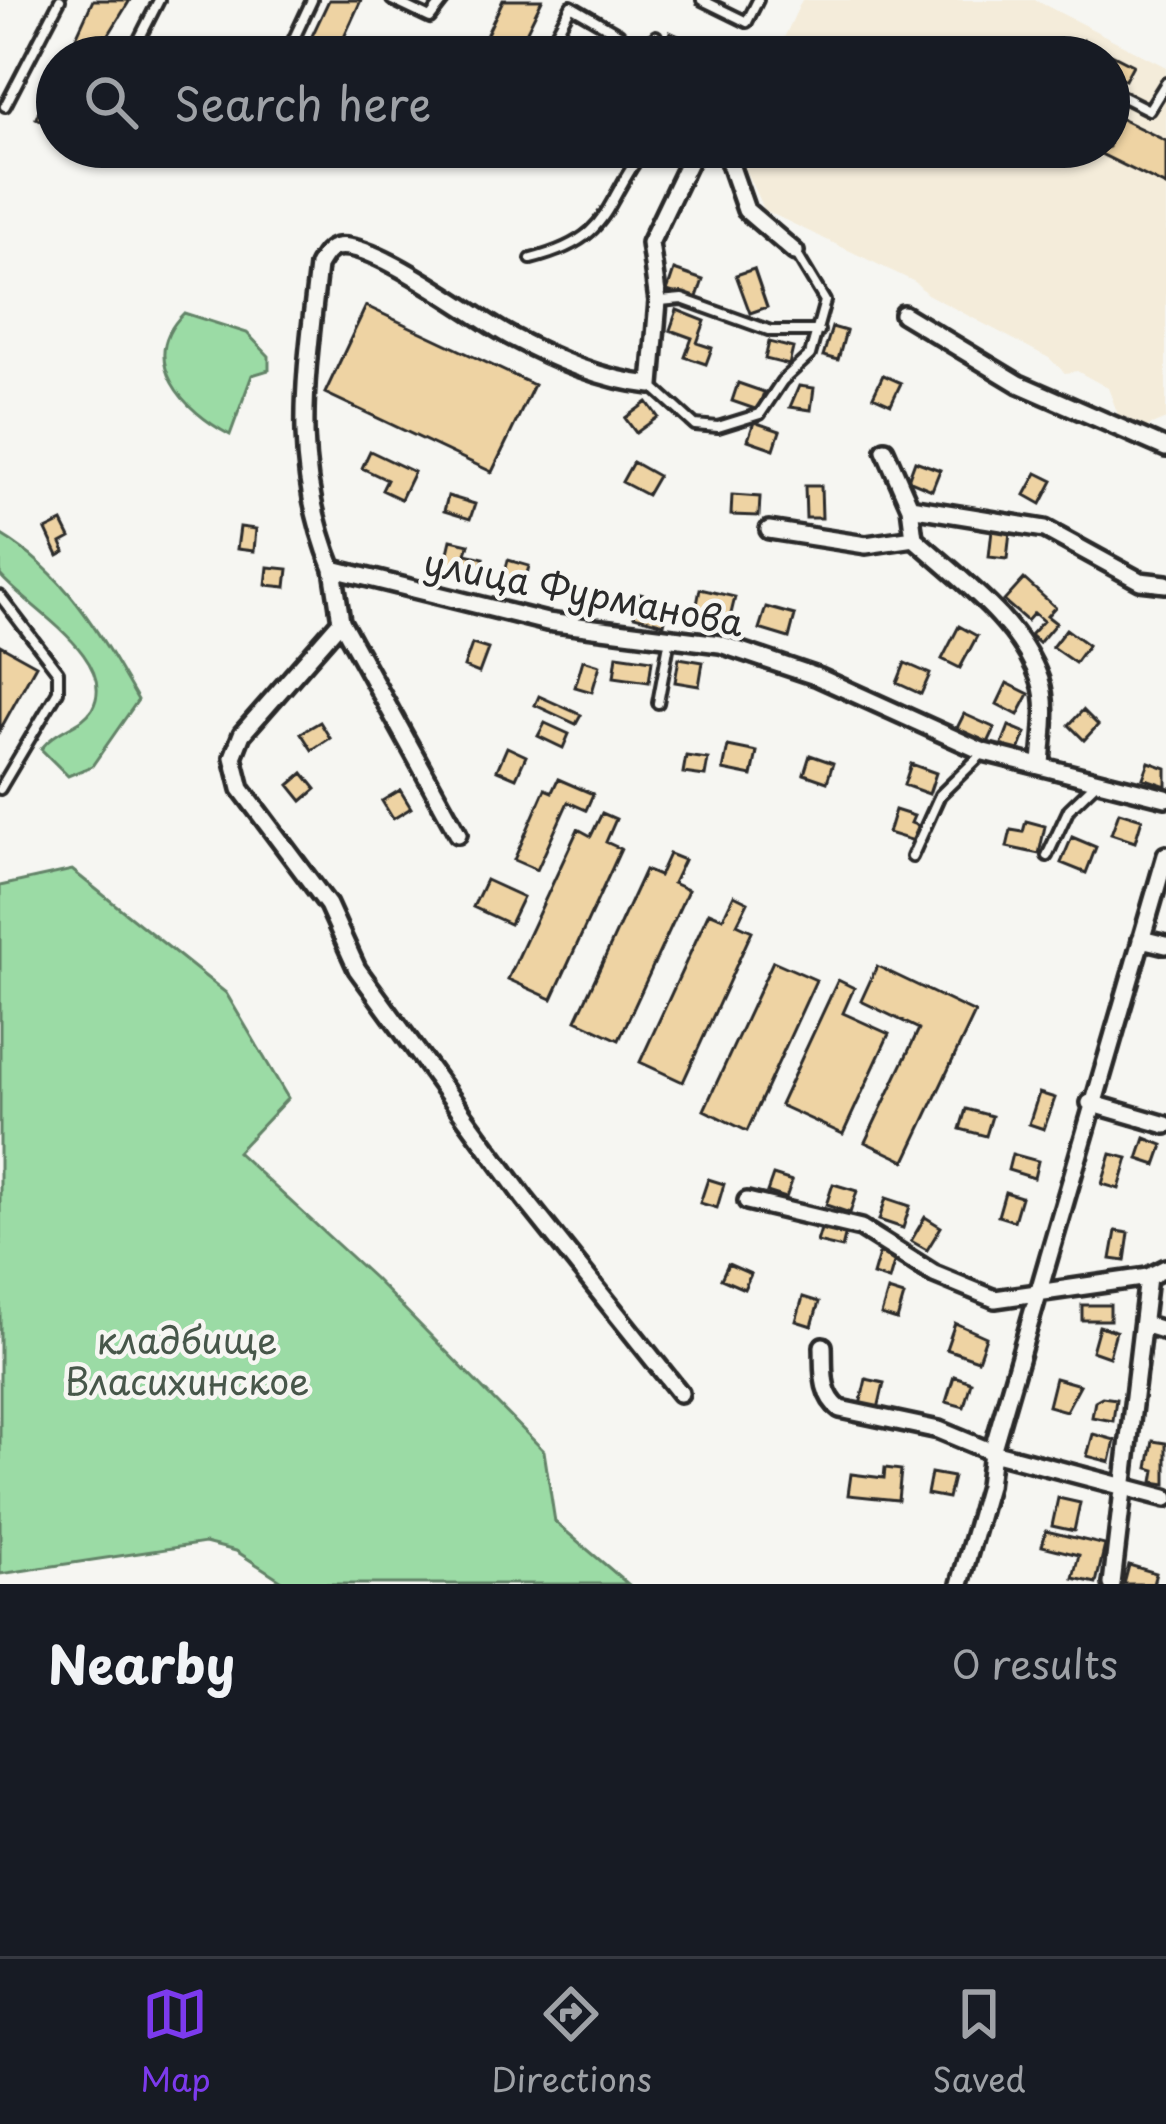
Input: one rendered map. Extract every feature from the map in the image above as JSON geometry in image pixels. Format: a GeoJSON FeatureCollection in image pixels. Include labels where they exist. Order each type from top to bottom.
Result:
{"type":"FeatureCollection","features":[{"type":"Feature","properties":{"kind":"street"},"geometry":{"type":"LineString","coordinates":[[458,834],[341,621],[333,569],[315,525],[303,464],[319,266],[325,253],[338,247],[358,250],[430,284],[507,335],[574,366],[651,386],[658,302],[650,243],[686,168]]}},
{"type":"Feature","properties":{"kind":"street"},"geometry":{"type":"LineString","coordinates":[[731,168],[746,209],[795,252]]}},
{"type":"Feature","properties":{"kind":"street"},"geometry":{"type":"LineString","coordinates":[[903,314],[1019,384],[1166,448]]}},
{"type":"Feature","properties":{"kind":"street"},"geometry":{"type":"LineString","coordinates":[[885,450],[910,507],[914,538],[1004,621],[1042,684],[1041,766]]}},
{"type":"Feature","properties":{"kind":"street"},"geometry":{"type":"LineString","coordinates":[[910,507],[1045,529],[1140,581],[1166,584]]}},
{"type":"Feature","properties":{"kind":"street"},"geometry":{"type":"LineString","coordinates":[[769,530],[866,545],[914,538]]}},
{"type":"Feature","properties":{"kind":"street","name":"улица Фурманова"},"geometry":{"type":"LineString","coordinates":[[333,569],[547,622],[720,644],[818,676],[984,752],[1166,798]]}},
{"type":"Feature","properties":{"kind":"street"},"geometry":{"type":"LineString","coordinates":[[341,621],[242,734],[233,757],[241,789],[328,905],[357,969],[401,1032],[680,1393]]}},
{"type":"Feature","properties":{"kind":"street"},"geometry":{"type":"LineString","coordinates":[[960,1584],[1035,1294],[1166,855]]}},
{"type":"Feature","properties":{"kind":"street"},"geometry":{"type":"LineString","coordinates":[[1141,939],[1166,945]]}},
{"type":"Feature","properties":{"kind":"street"},"geometry":{"type":"LineString","coordinates":[[1090,1102],[1166,1125]]}},
{"type":"Feature","properties":{"kind":"street"},"geometry":{"type":"LineString","coordinates":[[747,1201],[861,1228],[934,1274],[1007,1300],[1148,1277],[1166,1268]]}},
{"type":"Feature","properties":{"kind":"street"},"geometry":{"type":"LineString","coordinates":[[1112,1584],[1148,1277]]}},
{"type":"Feature","properties":{"kind":"street"},"geometry":{"type":"LineString","coordinates":[[1143,1324],[1166,1331]]}},
{"type":"Feature","properties":{"kind":"street"},"geometry":{"type":"LineString","coordinates":[[824,1346],[825,1385],[830,1401],[840,1409],[939,1430],[992,1452],[1166,1498]]}},
{"type":"Feature","properties":{"kind":"lane"},"geometry":{"type":"LineString","coordinates":[[41,36],[60,0]]}},
{"type":"Feature","properties":{"kind":"lane"},"geometry":{"type":"LineString","coordinates":[[141,36],[159,0]]}},
{"type":"Feature","properties":{"kind":"lane"},"geometry":{"type":"LineString","coordinates":[[295,36],[312,0]]}},
{"type":"Feature","properties":{"kind":"lane"},"geometry":{"type":"LineString","coordinates":[[392,0],[430,18],[444,0]]}},
{"type":"Feature","properties":{"kind":"lane"},"geometry":{"type":"LineString","coordinates":[[702,0],[747,22],[758,0]]}},
{"type":"Feature","properties":{"kind":"lane"},"geometry":{"type":"LineString","coordinates":[[555,36],[571,7],[614,27],[618,36]]}},
{"type":"Feature","properties":{"kind":"lane"},"geometry":{"type":"LineString","coordinates":[[5,106],[36,46]]}},
{"type":"Feature","properties":{"kind":"lane"},"geometry":{"type":"LineString","coordinates":[[1130,100],[1149,110],[1166,83]]}},
{"type":"Feature","properties":{"kind":"lane"},"geometry":{"type":"LineString","coordinates":[[531,259],[569,249],[604,221],[634,168]]}},
{"type":"Feature","properties":{"kind":"lane"},"geometry":{"type":"LineString","coordinates":[[651,386],[695,425],[718,427],[760,414],[782,381],[810,356],[820,331],[825,302],[795,252]]}},
{"type":"Feature","properties":{"kind":"lane"},"geometry":{"type":"LineString","coordinates":[[658,302],[682,298],[771,332],[820,331]]}},
{"type":"Feature","properties":{"kind":"lane"},"geometry":{"type":"LineString","coordinates":[[0,596],[58,672],[58,691],[0,789]]}},
{"type":"Feature","properties":{"kind":"lane"},"geometry":{"type":"LineString","coordinates":[[658,703],[671,637]]}},
{"type":"Feature","properties":{"kind":"lane"},"geometry":{"type":"LineString","coordinates":[[913,857],[940,795],[984,752]]}},
{"type":"Feature","properties":{"kind":"lane"},"geometry":{"type":"LineString","coordinates":[[1047,856],[1069,809],[1098,781]]}},
{"type":"Feature","properties":{"kind":"shaded area"},"geometry":{"type":"Polygon","coordinates":[[[802,0],[1035,0],[1105,36],[785,36],[802,0]]]}},
{"type":"Feature","properties":{"kind":"shaded area"},"geometry":{"type":"Polygon","coordinates":[[[1130,49],[1166,67],[1166,419],[1142,429],[1119,417],[1108,388],[1077,371],[1065,373],[1049,358],[927,294],[915,282],[764,210],[744,168],[1130,168],[1130,49]]]}},
{"type":"Feature","properties":{"kind":"green space"},"geometry":{"type":"Polygon","coordinates":[[[184,313],[247,333],[269,356],[269,370],[252,375],[230,435],[183,398],[165,366],[170,331],[184,313]]]}},
{"type":"Feature","properties":{"kind":"green space"},"geometry":{"type":"Polygon","coordinates":[[[0,534],[44,568],[80,607],[138,700],[92,766],[68,776],[41,749],[92,709],[97,690],[93,672],[67,636],[0,575],[0,534]]]}},
{"type":"Feature","properties":{"kind":"green space","name":"кладбище Власихинское"},"geometry":{"type":"Polygon","coordinates":[[[72,870],[226,993],[288,1098],[237,1152],[374,1278],[544,1451],[555,1522],[628,1584],[287,1584],[236,1551],[205,1543],[0,1574],[0,886],[72,870]]]}},
{"type":"Feature","properties":{"kind":"building"},"geometry":{"type":"Polygon","coordinates":[[[93,0],[130,0],[108,36],[77,36],[93,0]]]}},
{"type":"Feature","properties":{"kind":"building"},"geometry":{"type":"Polygon","coordinates":[[[329,0],[361,0],[345,36],[312,36],[329,0]]]}},
{"type":"Feature","properties":{"kind":"building"},"geometry":{"type":"Polygon","coordinates":[[[503,0],[542,0],[524,36],[486,36],[503,0]]]}},
{"type":"Feature","properties":{"kind":"building"},"geometry":{"type":"Polygon","coordinates":[[[1130,123],[1166,141],[1166,186],[1129,168],[1130,123]]]}},
{"type":"Feature","properties":{"kind":"building"},"geometry":{"type":"Polygon","coordinates":[[[754,269],[767,307],[750,313],[736,275],[754,269]]]}},
{"type":"Feature","properties":{"kind":"building"},"geometry":{"type":"Polygon","coordinates":[[[674,270],[703,280],[696,300],[667,291],[674,270]]]}},
{"type":"Feature","properties":{"kind":"building"},"geometry":{"type":"Polygon","coordinates":[[[366,306],[534,385],[492,472],[325,393],[366,306]]]}},
{"type":"Feature","properties":{"kind":"building"},"geometry":{"type":"Polygon","coordinates":[[[677,310],[705,321],[697,343],[712,348],[706,364],[685,357],[692,338],[670,330],[677,310]]]}},
{"type":"Feature","properties":{"kind":"building"},"geometry":{"type":"Polygon","coordinates":[[[832,327],[846,331],[838,360],[823,356],[832,327]]]}},
{"type":"Feature","properties":{"kind":"building"},"geometry":{"type":"Polygon","coordinates":[[[769,342],[793,348],[789,365],[765,359],[769,342]]]}},
{"type":"Feature","properties":{"kind":"building"},"geometry":{"type":"Polygon","coordinates":[[[883,375],[901,383],[891,404],[873,396],[883,375]]]}},
{"type":"Feature","properties":{"kind":"building"},"geometry":{"type":"Polygon","coordinates":[[[738,383],[764,392],[758,410],[732,401],[738,383]]]}},
{"type":"Feature","properties":{"kind":"building"},"geometry":{"type":"Polygon","coordinates":[[[799,386],[814,388],[811,410],[790,407],[799,386]]]}},
{"type":"Feature","properties":{"kind":"building"},"geometry":{"type":"Polygon","coordinates":[[[647,402],[658,417],[636,433],[625,418],[647,402]]]}},
{"type":"Feature","properties":{"kind":"building"},"geometry":{"type":"Polygon","coordinates":[[[754,422],[780,431],[774,449],[748,440],[754,422]]]}},
{"type":"Feature","properties":{"kind":"building"},"geometry":{"type":"Polygon","coordinates":[[[370,451],[414,472],[401,499],[382,490],[387,480],[362,468],[370,451]]]}},
{"type":"Feature","properties":{"kind":"building"},"geometry":{"type":"Polygon","coordinates":[[[915,461],[940,470],[932,490],[908,480],[915,461]]]}},
{"type":"Feature","properties":{"kind":"building"},"geometry":{"type":"Polygon","coordinates":[[[633,462],[658,476],[647,495],[622,482],[633,462]]]}},
{"type":"Feature","properties":{"kind":"building"},"geometry":{"type":"Polygon","coordinates":[[[1037,473],[1053,481],[1041,504],[1025,495],[1037,473]]]}},
{"type":"Feature","properties":{"kind":"building"},"geometry":{"type":"Polygon","coordinates":[[[805,486],[821,486],[822,518],[806,518],[805,486]]]}},
{"type":"Feature","properties":{"kind":"building"},"geometry":{"type":"Polygon","coordinates":[[[732,495],[760,497],[759,516],[731,515],[732,495]]]}},
{"type":"Feature","properties":{"kind":"building"},"geometry":{"type":"Polygon","coordinates":[[[448,496],[475,504],[470,519],[444,511],[448,496]]]}},
{"type":"Feature","properties":{"kind":"building"},"geometry":{"type":"Polygon","coordinates":[[[62,522],[70,538],[61,543],[65,552],[58,556],[46,530],[62,522]]]}},
{"type":"Feature","properties":{"kind":"building"},"geometry":{"type":"Polygon","coordinates":[[[240,527],[256,529],[254,551],[237,549],[240,527]]]}},
{"type":"Feature","properties":{"kind":"building"},"geometry":{"type":"Polygon","coordinates":[[[992,530],[1010,532],[1007,559],[989,557],[992,530]]]}},
{"type":"Feature","properties":{"kind":"building"},"geometry":{"type":"Polygon","coordinates":[[[451,540],[469,544],[466,554],[484,558],[478,579],[445,565],[451,540]]]}},
{"type":"Feature","properties":{"kind":"building"},"geometry":{"type":"Polygon","coordinates":[[[508,560],[529,566],[522,593],[501,587],[508,560]]]}},
{"type":"Feature","properties":{"kind":"building"},"geometry":{"type":"Polygon","coordinates":[[[268,567],[288,569],[286,587],[266,585],[268,567]]]}},
{"type":"Feature","properties":{"kind":"building"},"geometry":{"type":"Polygon","coordinates":[[[1024,579],[1055,607],[1047,616],[1056,623],[1039,643],[1030,635],[1043,621],[1034,613],[1027,621],[1004,601],[1024,579]]]}},
{"type":"Feature","properties":{"kind":"building"},"geometry":{"type":"Polygon","coordinates":[[[700,589],[735,597],[729,622],[695,615],[700,589]]]}},
{"type":"Feature","properties":{"kind":"building"},"geometry":{"type":"Polygon","coordinates":[[[640,594],[669,601],[664,624],[634,616],[640,594]]]}},
{"type":"Feature","properties":{"kind":"building"},"geometry":{"type":"Polygon","coordinates":[[[766,607],[795,615],[789,638],[759,629],[766,607]]]}},
{"type":"Feature","properties":{"kind":"building"},"geometry":{"type":"Polygon","coordinates":[[[959,626],[977,636],[960,668],[942,659],[959,626]]]}},
{"type":"Feature","properties":{"kind":"building"},"geometry":{"type":"Polygon","coordinates":[[[1066,629],[1088,645],[1075,663],[1052,647],[1066,629]]]}},
{"type":"Feature","properties":{"kind":"building"},"geometry":{"type":"Polygon","coordinates":[[[472,644],[488,649],[479,673],[464,667],[472,644]]]}},
{"type":"Feature","properties":{"kind":"building"},"geometry":{"type":"Polygon","coordinates":[[[0,645],[36,665],[0,730],[0,645]]]}},
{"type":"Feature","properties":{"kind":"building"},"geometry":{"type":"Polygon","coordinates":[[[617,655],[652,660],[649,682],[614,677],[617,655]]]}},
{"type":"Feature","properties":{"kind":"building"},"geometry":{"type":"Polygon","coordinates":[[[679,658],[703,662],[699,686],[675,682],[679,658]]]}},
{"type":"Feature","properties":{"kind":"building"},"geometry":{"type":"Polygon","coordinates":[[[583,660],[600,665],[592,692],[575,687],[583,660]]]}},
{"type":"Feature","properties":{"kind":"building"},"geometry":{"type":"Polygon","coordinates":[[[905,663],[930,674],[921,694],[897,683],[905,663]]]}},
{"type":"Feature","properties":{"kind":"building"},"geometry":{"type":"Polygon","coordinates":[[[1007,683],[1029,694],[1018,715],[997,704],[1007,683]]]}},
{"type":"Feature","properties":{"kind":"building"},"geometry":{"type":"Polygon","coordinates":[[[539,696],[581,715],[576,724],[535,705],[539,696]]]}},
{"type":"Feature","properties":{"kind":"building"},"geometry":{"type":"Polygon","coordinates":[[[1083,710],[1098,725],[1084,740],[1069,725],[1083,710]]]}},
{"type":"Feature","properties":{"kind":"building"},"geometry":{"type":"Polygon","coordinates":[[[964,714],[995,728],[987,745],[956,730],[964,714]]]}},
{"type":"Feature","properties":{"kind":"building"},"geometry":{"type":"Polygon","coordinates":[[[320,722],[330,738],[312,750],[301,733],[320,722]]]}},
{"type":"Feature","properties":{"kind":"building"},"geometry":{"type":"Polygon","coordinates":[[[545,723],[569,734],[563,748],[538,736],[545,723]]]}},
{"type":"Feature","properties":{"kind":"building"},"geometry":{"type":"Polygon","coordinates":[[[1009,726],[1026,733],[1017,755],[1000,749],[1009,726]]]}},
{"type":"Feature","properties":{"kind":"building"},"geometry":{"type":"Polygon","coordinates":[[[728,746],[757,752],[752,776],[723,770],[728,746]]]}},
{"type":"Feature","properties":{"kind":"building"},"geometry":{"type":"Polygon","coordinates":[[[507,747],[526,756],[516,778],[497,770],[507,747]]]}},
{"type":"Feature","properties":{"kind":"building"},"geometry":{"type":"Polygon","coordinates":[[[810,755],[833,763],[827,782],[804,774],[810,755]]]}},
{"type":"Feature","properties":{"kind":"building"},"geometry":{"type":"Polygon","coordinates":[[[686,756],[708,759],[705,776],[683,773],[686,756]]]}},
{"type":"Feature","properties":{"kind":"building"},"geometry":{"type":"Polygon","coordinates":[[[1149,762],[1166,768],[1166,786],[1143,778],[1149,762]]]}},
{"type":"Feature","properties":{"kind":"building"},"geometry":{"type":"Polygon","coordinates":[[[911,764],[936,773],[929,794],[904,785],[911,764]]]}},
{"type":"Feature","properties":{"kind":"building"},"geometry":{"type":"Polygon","coordinates":[[[303,773],[316,789],[302,801],[289,785],[303,773]]]}},
{"type":"Feature","properties":{"kind":"building"},"geometry":{"type":"Polygon","coordinates":[[[558,779],[593,794],[586,810],[568,802],[537,870],[514,860],[545,789],[552,792],[558,779]]]}},
{"type":"Feature","properties":{"kind":"building"},"geometry":{"type":"Polygon","coordinates":[[[400,790],[411,808],[393,819],[382,801],[400,790]]]}},
{"type":"Feature","properties":{"kind":"building"},"geometry":{"type":"Polygon","coordinates":[[[895,810],[914,816],[911,823],[919,826],[914,841],[888,833],[895,810]]]}},
{"type":"Feature","properties":{"kind":"building"},"geometry":{"type":"Polygon","coordinates":[[[1119,812],[1142,819],[1135,842],[1111,834],[1119,812]]]}},
{"type":"Feature","properties":{"kind":"building"},"geometry":{"type":"Polygon","coordinates":[[[602,813],[616,819],[606,842],[621,849],[552,999],[508,979],[578,829],[591,836],[602,813]]]}},
{"type":"Feature","properties":{"kind":"building"},"geometry":{"type":"Polygon","coordinates":[[[1026,821],[1045,826],[1039,854],[1007,847],[1011,830],[1023,832],[1026,821]]]}},
{"type":"Feature","properties":{"kind":"building"},"geometry":{"type":"Polygon","coordinates":[[[1072,837],[1096,847],[1086,873],[1061,863],[1072,837]]]}},
{"type":"Feature","properties":{"kind":"building"},"geometry":{"type":"Polygon","coordinates":[[[669,854],[684,860],[673,883],[688,890],[619,1040],[576,1020],[645,870],[659,876],[669,854]]]}},
{"type":"Feature","properties":{"kind":"building"},"geometry":{"type":"Polygon","coordinates":[[[486,880],[523,897],[510,924],[473,907],[486,880]]]}},
{"type":"Feature","properties":{"kind":"building"},"geometry":{"type":"Polygon","coordinates":[[[734,895],[748,902],[737,924],[752,931],[683,1082],[640,1062],[709,912],[723,918],[734,895]]]}},
{"type":"Feature","properties":{"kind":"building"},"geometry":{"type":"Polygon","coordinates":[[[773,961],[816,980],[747,1131],[704,1110],[773,961]]]}},
{"type":"Feature","properties":{"kind":"building"},"geometry":{"type":"Polygon","coordinates":[[[877,966],[975,1013],[905,1161],[865,1142],[919,1029],[861,1001],[877,966]]]}},
{"type":"Feature","properties":{"kind":"building"},"geometry":{"type":"Polygon","coordinates":[[[838,980],[854,988],[843,1013],[889,1034],[843,1134],[780,1105],[838,980]]]}},
{"type":"Feature","properties":{"kind":"building"},"geometry":{"type":"Polygon","coordinates":[[[1039,1093],[1055,1098],[1044,1129],[1029,1124],[1039,1093]]]}},
{"type":"Feature","properties":{"kind":"building"},"geometry":{"type":"Polygon","coordinates":[[[966,1109],[992,1116],[986,1136],[960,1129],[966,1109]]]}},
{"type":"Feature","properties":{"kind":"building"},"geometry":{"type":"Polygon","coordinates":[[[1145,1138],[1163,1145],[1156,1165],[1138,1159],[1145,1138]]]}},
{"type":"Feature","properties":{"kind":"building"},"geometry":{"type":"Polygon","coordinates":[[[1012,1154],[1038,1161],[1034,1178],[1008,1170],[1012,1154]]]}},
{"type":"Feature","properties":{"kind":"building"},"geometry":{"type":"Polygon","coordinates":[[[1111,1154],[1128,1158],[1119,1189],[1102,1184],[1111,1154]]]}},
{"type":"Feature","properties":{"kind":"building"},"geometry":{"type":"Polygon","coordinates":[[[773,1175],[792,1181],[786,1198],[767,1192],[773,1175]]]}},
{"type":"Feature","properties":{"kind":"building"},"geometry":{"type":"Polygon","coordinates":[[[708,1179],[724,1184],[717,1208],[700,1203],[708,1179]]]}},
{"type":"Feature","properties":{"kind":"building"},"geometry":{"type":"Polygon","coordinates":[[[833,1184],[857,1191],[850,1213],[826,1205],[833,1184]]]}},
{"type":"Feature","properties":{"kind":"building"},"geometry":{"type":"Polygon","coordinates":[[[1005,1192],[1021,1197],[1014,1221],[998,1216],[1005,1192]]]}},
{"type":"Feature","properties":{"kind":"building"},"geometry":{"type":"Polygon","coordinates":[[[886,1198],[910,1206],[903,1228],[879,1220],[886,1198]]]}},
{"type":"Feature","properties":{"kind":"building"},"geometry":{"type":"Polygon","coordinates":[[[925,1217],[941,1227],[927,1250],[911,1241],[925,1217]]]}},
{"type":"Feature","properties":{"kind":"building"},"geometry":{"type":"Polygon","coordinates":[[[822,1226],[846,1232],[842,1248],[817,1242],[822,1226]]]}},
{"type":"Feature","properties":{"kind":"building"},"geometry":{"type":"Polygon","coordinates":[[[1116,1231],[1129,1233],[1125,1261],[1111,1259],[1116,1231]]]}},
{"type":"Feature","properties":{"kind":"building"},"geometry":{"type":"Polygon","coordinates":[[[880,1251],[896,1256],[889,1280],[873,1275],[880,1251]]]}},
{"type":"Feature","properties":{"kind":"building"},"geometry":{"type":"Polygon","coordinates":[[[728,1264],[751,1274],[744,1289],[721,1279],[728,1264]]]}},
{"type":"Feature","properties":{"kind":"building"},"geometry":{"type":"Polygon","coordinates":[[[888,1291],[904,1296],[897,1320],[881,1315],[888,1291]]]}},
{"type":"Feature","properties":{"kind":"building"},"geometry":{"type":"Polygon","coordinates":[[[803,1297],[819,1302],[812,1326],[796,1321],[803,1297]]]}},
{"type":"Feature","properties":{"kind":"building"},"geometry":{"type":"Polygon","coordinates":[[[1082,1305],[1110,1305],[1110,1320],[1082,1320],[1082,1305]]]}},
{"type":"Feature","properties":{"kind":"building"},"geometry":{"type":"Polygon","coordinates":[[[955,1323],[986,1337],[978,1360],[946,1349],[955,1323]]]}},
{"type":"Feature","properties":{"kind":"building"},"geometry":{"type":"Polygon","coordinates":[[[1099,1326],[1116,1331],[1109,1357],[1092,1351],[1099,1326]]]}},
{"type":"Feature","properties":{"kind":"building"},"geometry":{"type":"Polygon","coordinates":[[[954,1376],[971,1382],[964,1407],[946,1402],[954,1376]]]}},
{"type":"Feature","properties":{"kind":"building"},"geometry":{"type":"Polygon","coordinates":[[[1055,1378],[1080,1385],[1066,1411],[1048,1406],[1055,1378]]]}},
{"type":"Feature","properties":{"kind":"building"},"geometry":{"type":"Polygon","coordinates":[[[866,1379],[884,1383],[878,1409],[860,1405],[866,1379]]]}},
{"type":"Feature","properties":{"kind":"building"},"geometry":{"type":"Polygon","coordinates":[[[1116,1399],[1113,1421],[1092,1417],[1095,1401],[1116,1399]]]}},
{"type":"Feature","properties":{"kind":"building"},"geometry":{"type":"Polygon","coordinates":[[[1093,1434],[1115,1440],[1110,1462],[1087,1456],[1093,1434]]]}},
{"type":"Feature","properties":{"kind":"building"},"geometry":{"type":"Polygon","coordinates":[[[1153,1441],[1166,1443],[1166,1484],[1153,1482],[1155,1470],[1148,1468],[1153,1441]]]}},
{"type":"Feature","properties":{"kind":"building"},"geometry":{"type":"Polygon","coordinates":[[[885,1468],[901,1470],[898,1500],[848,1495],[851,1474],[884,1478],[885,1468]]]}},
{"type":"Feature","properties":{"kind":"building"},"geometry":{"type":"Polygon","coordinates":[[[931,1473],[953,1477],[948,1498],[927,1494],[931,1473]]]}},
{"type":"Feature","properties":{"kind":"building"},"geometry":{"type":"Polygon","coordinates":[[[1058,1498],[1080,1503],[1074,1531],[1052,1526],[1058,1498]]]}},
{"type":"Feature","properties":{"kind":"building"},"geometry":{"type":"Polygon","coordinates":[[[1046,1531],[1105,1545],[1096,1583],[1073,1578],[1079,1555],[1042,1546],[1046,1531]]]}},
{"type":"Feature","properties":{"kind":"building"},"geometry":{"type":"Polygon","coordinates":[[[1129,1565],[1156,1573],[1153,1584],[1124,1584],[1129,1565]]]}}]}
